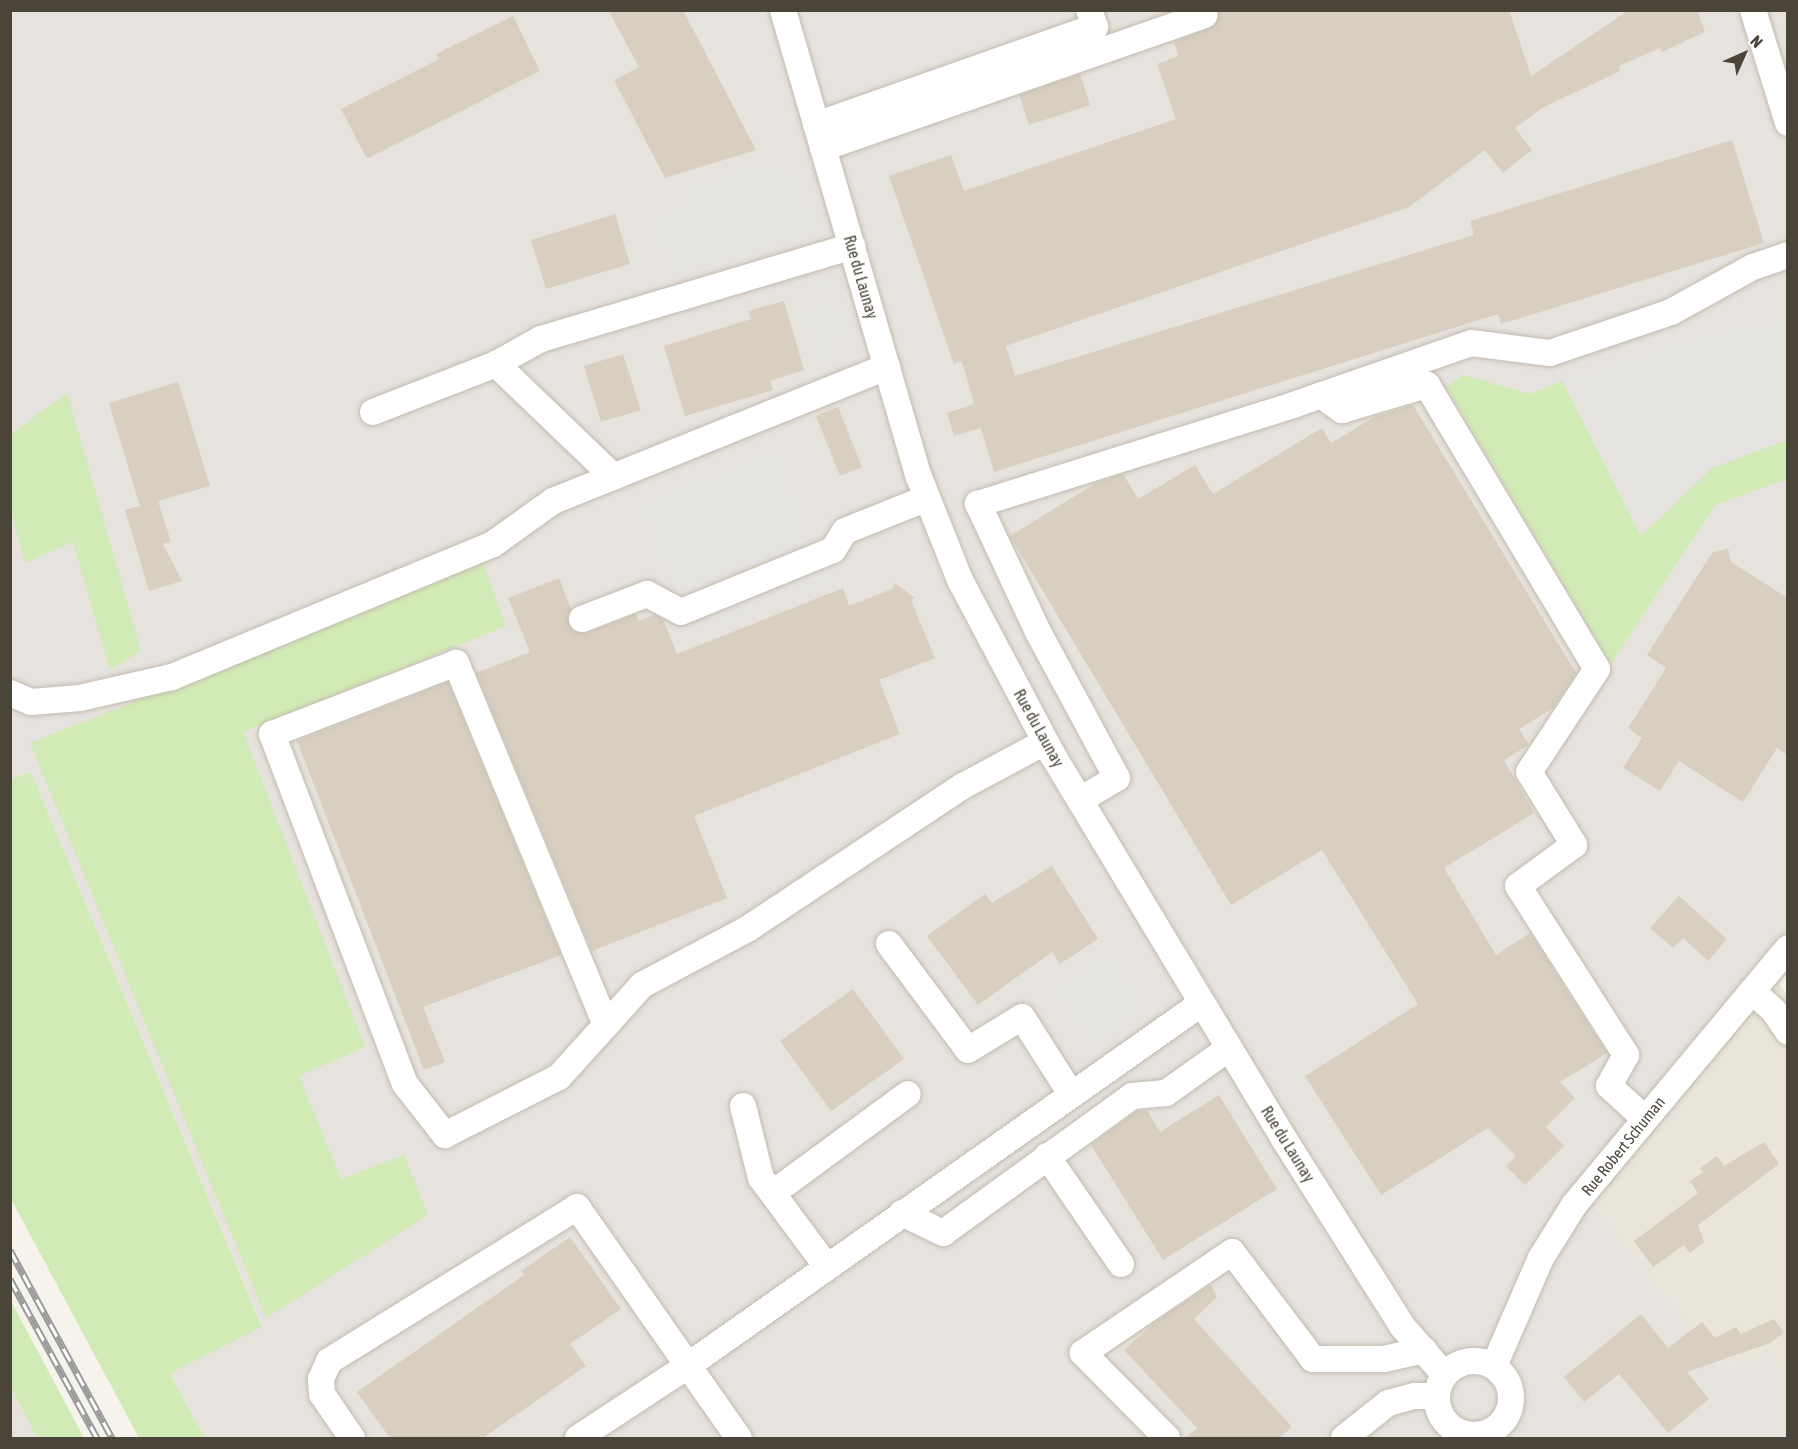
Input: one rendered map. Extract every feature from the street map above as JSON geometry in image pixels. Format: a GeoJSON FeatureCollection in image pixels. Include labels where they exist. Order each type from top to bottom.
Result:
{"type":"FeatureCollection","features":[{"type":"Feature","properties":{"kind":"street","name":"Rue du Launay"},"geometry":{"type":"LineString","coordinates":[[783,10],[927,498],[960,580],[1046,742],[1080,800],[1389,1306],[1424,1350],[1440,1385]]}},
{"type":"Feature","properties":{"kind":"street"},"geometry":{"type":"LineString","coordinates":[[819,136],[1095,27],[1089,10]]}},
{"type":"Feature","properties":{"kind":"street"},"geometry":{"type":"LineString","coordinates":[[1753,10],[1788,123]]}},
{"type":"Feature","properties":{"kind":"street"},"geometry":{"type":"LineString","coordinates":[[819,136],[1204,15]]}},
{"type":"Feature","properties":{"kind":"street"},"geometry":{"type":"LineString","coordinates":[[373,412],[496,364],[542,339],[852,246]]}},
{"type":"Feature","properties":{"kind":"street"},"geometry":{"type":"LineString","coordinates":[[1080,800],[1116,778],[1039,634],[978,504],[1321,395],[1471,343],[1550,353],[1671,312],[1753,267],[1788,255]]}},
{"type":"Feature","properties":{"kind":"street"},"geometry":{"type":"LineString","coordinates":[[496,364],[614,477]]}},
{"type":"Feature","properties":{"kind":"street"},"geometry":{"type":"LineString","coordinates":[[10,693],[31,702],[80,698],[172,677],[493,544],[553,501],[887,367]]}},
{"type":"Feature","properties":{"kind":"street"},"geometry":{"type":"LineString","coordinates":[[1321,395],[1342,410],[1427,385],[1597,669],[1529,772],[1574,845],[1518,886],[1626,1055],[1609,1086],[1644,1118]]}},
{"type":"Feature","properties":{"kind":"street"},"geometry":{"type":"LineString","coordinates":[[582,619],[647,594],[681,612],[833,550],[845,531],[927,498]]}},
{"type":"Feature","properties":{"kind":"street"},"geometry":{"type":"LineString","coordinates":[[606,1025],[456,663],[272,734],[405,1084],[445,1135],[559,1077],[606,1025],[642,985],[749,928],[963,786],[1046,742]]}},
{"type":"Feature","properties":{"kind":"street"},"geometry":{"type":"LineString","coordinates":[[889,944],[968,1050],[1022,1017],[1071,1094]]}},
{"type":"Feature","properties":{"kind":"street","name":"Rue Robert Schuman"},"geometry":{"type":"LineString","coordinates":[[1494,1366],[1541,1258],[1574,1205],[1644,1118],[1788,948]]}},
{"type":"Feature","properties":{"kind":"street"},"geometry":{"type":"LineString","coordinates":[[1752,991],[1774,1011],[1788,1032]]}},
{"type":"Feature","properties":{"kind":"street"},"geometry":{"type":"LineString","coordinates":[[578,1438],[686,1367],[1202,1003]]}},
{"type":"Feature","properties":{"kind":"street"},"geometry":{"type":"LineString","coordinates":[[902,1213],[943,1233],[1132,1096],[1166,1093],[1230,1048]]}},
{"type":"Feature","properties":{"kind":"street"},"geometry":{"type":"LineString","coordinates":[[773,1193],[908,1094]]}},
{"type":"Feature","properties":{"kind":"street"},"geometry":{"type":"LineString","coordinates":[[742,1106],[761,1178],[827,1267]]}},
{"type":"Feature","properties":{"kind":"street"},"geometry":{"type":"LineString","coordinates":[[1047,1156],[1121,1264]]}},
{"type":"Feature","properties":{"kind":"street"},"geometry":{"type":"LineString","coordinates":[[352,1438],[322,1394],[321,1379],[329,1361],[577,1207],[686,1367],[739,1438]]}},
{"type":"Feature","properties":{"kind":"street"},"geometry":{"type":"LineString","coordinates":[[1167,1438],[1083,1353],[1233,1252],[1312,1359],[1384,1359],[1424,1350]]}},
{"type":"Feature","properties":{"kind":"street"},"geometry":{"type":"LineString","coordinates":[[1473,1360],[1494,1366],[1503,1374],[1512,1396],[1505,1419],[1486,1436],[1474,1436],[1451,1428],[1437,1408],[1440,1385],[1452,1366],[1473,1360]]}},
{"type":"Feature","properties":{"kind":"street"},"geometry":{"type":"LineString","coordinates":[[1344,1438],[1388,1403],[1415,1396],[1440,1385]]}},
{"type":"Feature","properties":{"kind":"shaded area"},"geometry":{"type":"Polygon","coordinates":[[[11,11],[1787,11],[1787,973],[1594,1207],[1724,1371],[1770,1355],[1787,1376],[1787,1438],[205,1438],[170,1374],[262,1326],[31,772],[11,780],[11,11]]]}},
{"type":"Feature","properties":{"kind":"shaded area"},"geometry":{"type":"Polygon","coordinates":[[[777,157],[782,173],[801,168],[821,233],[668,279],[648,214],[684,203],[679,187],[777,157]]]}},
{"type":"Feature","properties":{"kind":"shaded area"},"geometry":{"type":"Polygon","coordinates":[[[833,274],[852,334],[836,339],[842,358],[814,366],[797,312],[822,303],[815,279],[833,274]]]}},
{"type":"Feature","properties":{"kind":"shaded area"},"geometry":{"type":"Polygon","coordinates":[[[1787,318],[1787,435],[1711,463],[1642,528],[1566,378],[1747,320],[1766,324],[1787,318]]]}},
{"type":"Feature","properties":{"kind":"shaded area"},"geometry":{"type":"Polygon","coordinates":[[[779,447],[810,522],[803,525],[810,543],[671,598],[634,504],[779,447]]]}},
{"type":"Feature","properties":{"kind":"shaded area"},"geometry":{"type":"Polygon","coordinates":[[[831,565],[838,581],[680,644],[673,628],[831,565]]]}},
{"type":"Feature","properties":{"kind":"shaded area"},"geometry":{"type":"Polygon","coordinates":[[[1111,947],[1151,1009],[1090,1048],[1050,987],[1111,947]]]}},
{"type":"Feature","properties":{"kind":"shaded area"},"geometry":{"type":"Polygon","coordinates":[[[1779,983],[1788,996],[1787,1376],[1770,1355],[1724,1372],[1594,1207],[1779,983]]]}},
{"type":"Feature","properties":{"kind":"shaded area"},"geometry":{"type":"Polygon","coordinates":[[[11,1388],[37,1438],[11,1438],[11,1388]]]}},
{"type":"Feature","properties":{"kind":"green space"},"geometry":{"type":"Polygon","coordinates":[[[1463,375],[1530,394],[1562,381],[1641,536],[1712,468],[1787,440],[1787,479],[1715,505],[1611,664],[1446,386],[1463,375]]]}},
{"type":"Feature","properties":{"kind":"green space"},"geometry":{"type":"Polygon","coordinates":[[[67,393],[141,651],[110,670],[73,542],[25,563],[11,511],[11,434],[67,393]]]}},
{"type":"Feature","properties":{"kind":"green space"},"geometry":{"type":"Polygon","coordinates":[[[483,563],[506,626],[243,732],[365,1047],[299,1076],[341,1179],[404,1155],[428,1215],[266,1318],[30,743],[483,563]]]}},
{"type":"Feature","properties":{"kind":"green space"},"geometry":{"type":"Polygon","coordinates":[[[31,772],[262,1327],[170,1374],[205,1438],[139,1438],[11,1199],[10,780],[31,772]]]}},
{"type":"Feature","properties":{"kind":"green space"},"geometry":{"type":"Polygon","coordinates":[[[11,1301],[84,1438],[37,1438],[11,1388],[11,1301]]]}},
{"type":"Feature","properties":{"kind":"building"},"geometry":{"type":"Polygon","coordinates":[[[608,10],[683,10],[756,150],[665,178],[614,80],[639,67],[608,10]]]}},
{"type":"Feature","properties":{"kind":"building"},"geometry":{"type":"Polygon","coordinates":[[[1218,10],[1509,10],[1531,76],[1629,10],[1697,10],[1705,32],[1662,52],[1660,48],[1619,66],[1620,71],[1542,108],[1515,128],[1532,150],[1503,173],[1485,150],[1409,207],[1006,346],[1015,376],[1474,235],[1470,221],[1732,140],[1764,243],[1501,324],[1498,314],[994,472],[981,428],[954,436],[947,413],[974,404],[962,361],[954,364],[889,176],[951,155],[964,191],[1176,119],[1157,64],[1178,56],[1174,42],[1215,25],[1218,10]]]}},
{"type":"Feature","properties":{"kind":"building"},"geometry":{"type":"Polygon","coordinates":[[[513,16],[540,71],[367,159],[341,109],[439,59],[436,54],[513,16]]]}},
{"type":"Feature","properties":{"kind":"building"},"geometry":{"type":"Polygon","coordinates":[[[1080,74],[1090,105],[1029,125],[1019,95],[1080,74]]]}},
{"type":"Feature","properties":{"kind":"building"},"geometry":{"type":"Polygon","coordinates":[[[615,214],[630,264],[546,289],[531,240],[615,214]]]}},
{"type":"Feature","properties":{"kind":"building"},"geometry":{"type":"Polygon","coordinates":[[[784,301],[804,370],[770,381],[773,390],[685,416],[664,346],[751,319],[748,311],[784,301]]]}},
{"type":"Feature","properties":{"kind":"building"},"geometry":{"type":"Polygon","coordinates":[[[623,354],[641,410],[601,422],[584,366],[623,354]]]}},
{"type":"Feature","properties":{"kind":"building"},"geometry":{"type":"Polygon","coordinates":[[[178,382],[210,486],[158,501],[171,542],[163,544],[182,581],[149,591],[125,510],[140,506],[109,403],[178,382]]]}},
{"type":"Feature","properties":{"kind":"building"},"geometry":{"type":"Polygon","coordinates":[[[1413,405],[1576,673],[1553,708],[1519,729],[1529,745],[1504,760],[1534,813],[1444,868],[1496,955],[1530,933],[1607,1053],[1560,1082],[1575,1098],[1546,1127],[1564,1146],[1525,1185],[1506,1166],[1516,1156],[1488,1128],[1381,1195],[1305,1076],[1418,1004],[1322,850],[1231,905],[1010,536],[1098,482],[1123,474],[1138,499],[1195,465],[1213,494],[1322,428],[1331,443],[1376,416],[1413,405]]]}},
{"type":"Feature","properties":{"kind":"building"},"geometry":{"type":"Polygon","coordinates":[[[838,407],[862,467],[840,476],[816,416],[838,407]]]}},
{"type":"Feature","properties":{"kind":"building"},"geometry":{"type":"Polygon","coordinates":[[[1728,548],[1731,562],[1788,598],[1788,755],[1777,748],[1743,802],[1679,761],[1660,791],[1623,768],[1642,738],[1628,728],[1666,668],[1647,655],[1712,553],[1728,548]]]}},
{"type":"Feature","properties":{"kind":"building"},"geometry":{"type":"Polygon","coordinates":[[[559,578],[571,609],[567,617],[573,631],[587,633],[636,614],[638,621],[654,615],[663,619],[677,654],[843,588],[849,606],[892,589],[895,583],[915,598],[911,600],[935,658],[879,680],[900,734],[694,816],[727,898],[592,951],[476,673],[530,652],[508,598],[559,578]]]}},
{"type":"Feature","properties":{"kind":"building"},"geometry":{"type":"Polygon","coordinates":[[[448,682],[561,955],[423,1007],[445,1062],[424,1070],[297,741],[448,682]]]}},
{"type":"Feature","properties":{"kind":"building"},"geometry":{"type":"Polygon","coordinates":[[[1052,866],[1098,939],[1060,964],[1052,952],[978,1005],[927,936],[985,894],[992,903],[1052,866]]]}},
{"type":"Feature","properties":{"kind":"building"},"geometry":{"type":"Polygon","coordinates":[[[1679,896],[1727,939],[1708,961],[1683,938],[1673,948],[1650,928],[1679,896]]]}},
{"type":"Feature","properties":{"kind":"building"},"geometry":{"type":"Polygon","coordinates":[[[853,989],[904,1059],[831,1111],[780,1041],[853,989]]]}},
{"type":"Feature","properties":{"kind":"building"},"geometry":{"type":"Polygon","coordinates":[[[1219,1095],[1277,1189],[1163,1260],[1091,1145],[1137,1111],[1147,1110],[1160,1132],[1219,1095]]]}},
{"type":"Feature","properties":{"kind":"building"},"geometry":{"type":"Polygon","coordinates":[[[1764,1142],[1779,1164],[1698,1225],[1704,1242],[1690,1253],[1684,1245],[1653,1267],[1634,1241],[1698,1193],[1690,1181],[1703,1172],[1700,1168],[1717,1156],[1724,1166],[1764,1142]]]}},
{"type":"Feature","properties":{"kind":"building"},"geometry":{"type":"Polygon","coordinates":[[[570,1237],[621,1309],[570,1344],[586,1366],[483,1438],[390,1438],[357,1392],[524,1275],[521,1271],[570,1237]]]}},
{"type":"Feature","properties":{"kind":"building"},"geometry":{"type":"Polygon","coordinates":[[[1211,1285],[1217,1297],[1194,1319],[1292,1427],[1279,1438],[1185,1438],[1197,1428],[1124,1350],[1158,1320],[1211,1285]]]}},
{"type":"Feature","properties":{"kind":"building"},"geometry":{"type":"Polygon","coordinates":[[[1641,1314],[1668,1348],[1702,1322],[1715,1338],[1736,1327],[1741,1334],[1774,1319],[1784,1333],[1770,1343],[1687,1372],[1709,1399],[1668,1433],[1619,1374],[1584,1402],[1564,1377],[1641,1314]]]}},
{"type":"Feature","properties":{"kind":"railway"},"geometry":{"type":"LineString","coordinates":[[10,1250],[112,1438]]}},
{"type":"Feature","properties":{"kind":"railway"},"geometry":{"type":"LineString","coordinates":[[10,1279],[97,1438]]}}]}
